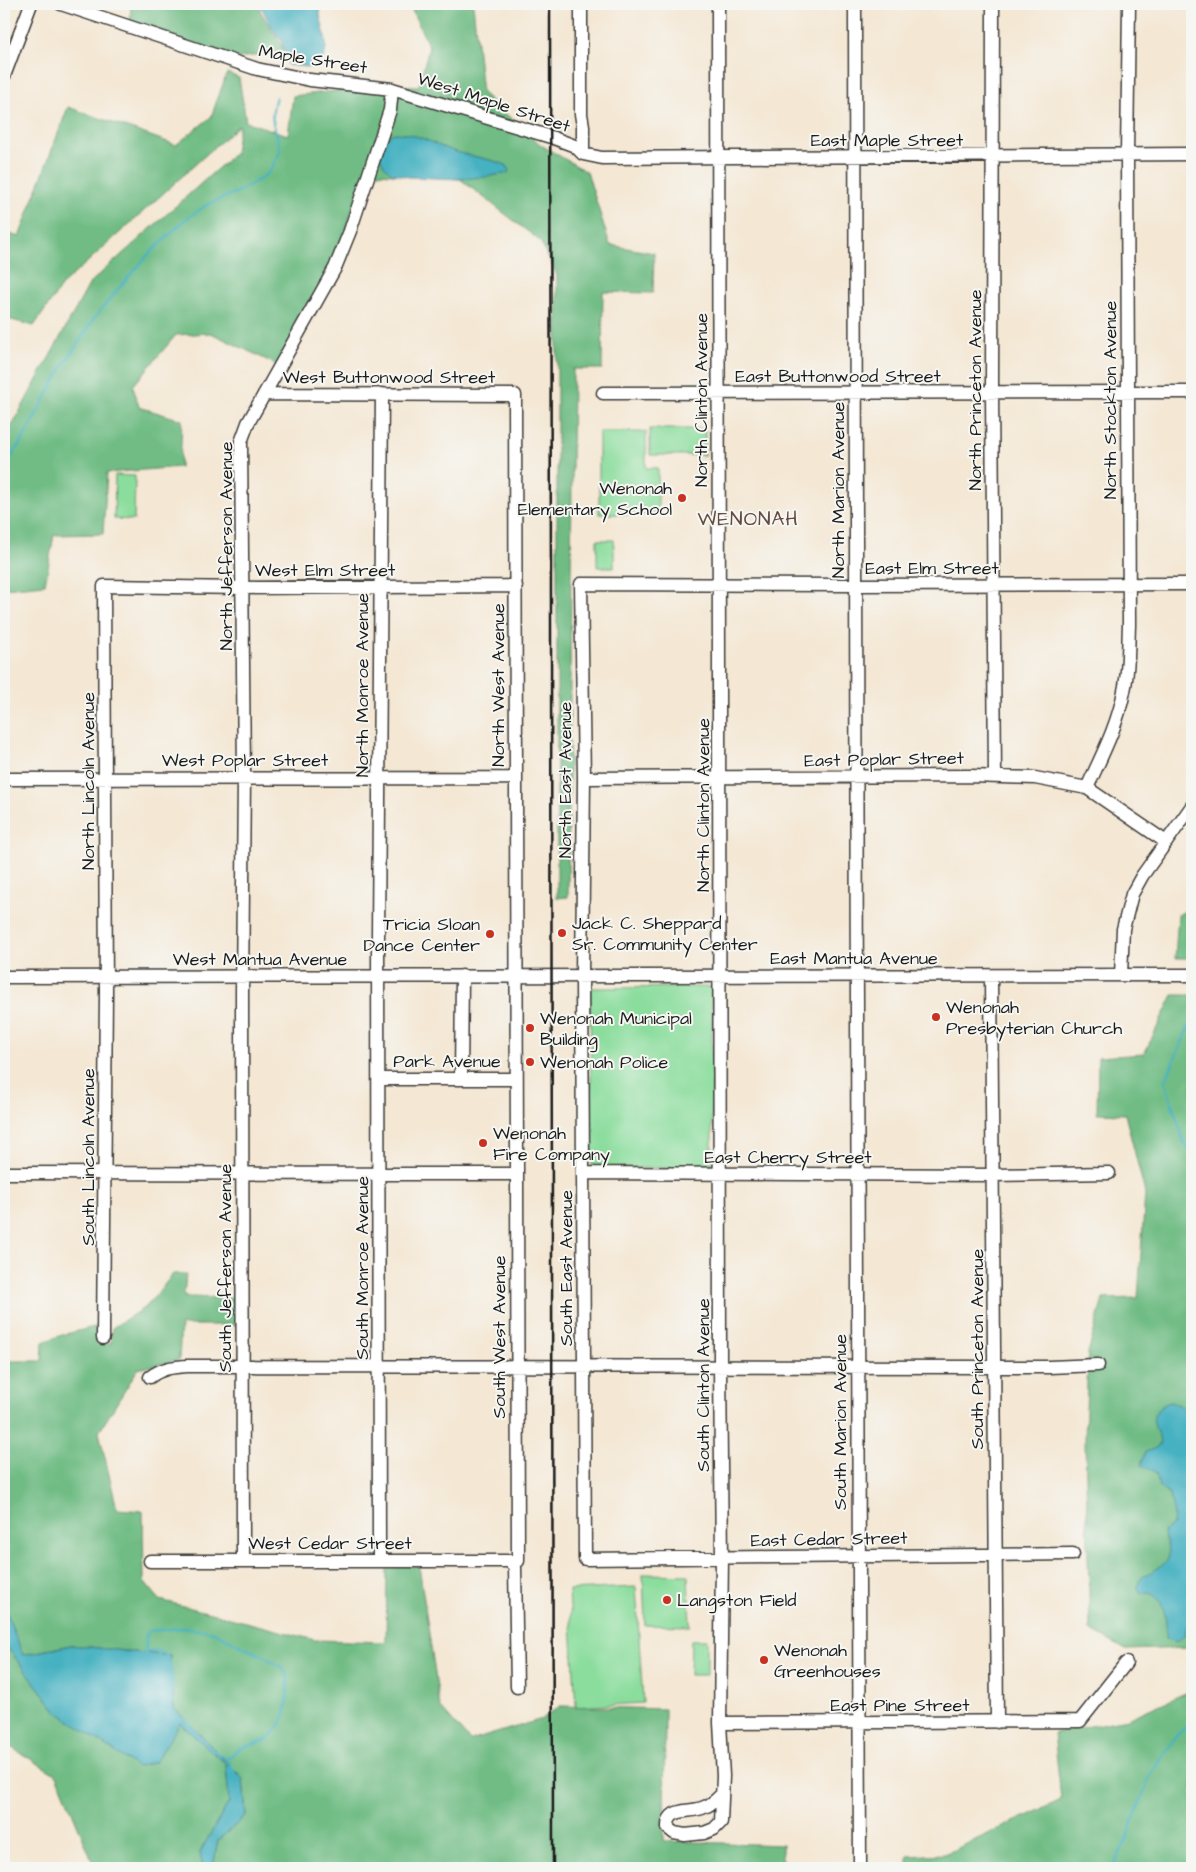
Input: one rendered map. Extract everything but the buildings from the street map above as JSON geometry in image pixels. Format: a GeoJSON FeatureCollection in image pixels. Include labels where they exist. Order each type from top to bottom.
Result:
{"type":"FeatureCollection","features":[{"type":"Feature","properties":{"kind":"street"},"geometry":{"type":"LineString","coordinates":[[4,76],[31,4]]}},
{"type":"Feature","properties":{"kind":"street","name":"Maple Street"},"geometry":{"type":"LineString","coordinates":[[61,4],[257,69],[282,75],[392,89]]}},
{"type":"Feature","properties":{"kind":"street"},"geometry":{"type":"LineString","coordinates":[[581,4],[583,154]]}},
{"type":"Feature","properties":{"kind":"street","name":"North Clinton Avenue"},"geometry":{"type":"LineString","coordinates":[[718,4],[720,976]]}},
{"type":"Feature","properties":{"kind":"street","name":"North Marion Avenue"},"geometry":{"type":"LineString","coordinates":[[855,4],[856,976]]}},
{"type":"Feature","properties":{"kind":"street","name":"North Princeton Avenue"},"geometry":{"type":"LineString","coordinates":[[992,4],[992,392],[995,776]]}},
{"type":"Feature","properties":{"kind":"street","name":"North Stockton Avenue"},"geometry":{"type":"LineString","coordinates":[[1087,788],[1118,715],[1128,661],[1127,155],[1129,4]]}},
{"type":"Feature","properties":{"kind":"street","name":"West Maple Street"},"geometry":{"type":"LineString","coordinates":[[392,89],[551,137],[575,146],[583,154]]}},
{"type":"Feature","properties":{"kind":"street","name":"North Jefferson Avenue"},"geometry":{"type":"LineString","coordinates":[[242,976],[244,777],[241,442],[248,422],[335,268],[350,231],[390,110],[392,89]]}},
{"type":"Feature","properties":{"kind":"street","name":"East Maple Street"},"geometry":{"type":"LineString","coordinates":[[583,154],[602,158],[992,157],[1192,154]]}},
{"type":"Feature","properties":{"kind":"street","name":"East Buttonwood Street"},"geometry":{"type":"LineString","coordinates":[[603,393],[1192,392]]}},
{"type":"Feature","properties":{"kind":"street","name":"West Buttonwood Street"},"geometry":{"type":"LineString","coordinates":[[264,394],[515,395]]}},
{"type":"Feature","properties":{"kind":"street","name":"North Monroe Avenue"},"geometry":{"type":"LineString","coordinates":[[378,976],[382,394]]}},
{"type":"Feature","properties":{"kind":"street","name":"North West Avenue"},"geometry":{"type":"LineString","coordinates":[[515,395],[516,976]]}},
{"type":"Feature","properties":{"kind":"street","name":"East Elm Street"},"geometry":{"type":"LineString","coordinates":[[582,584],[855,586],[1192,584]]}},
{"type":"Feature","properties":{"kind":"street","name":"North East Avenue"},"geometry":{"type":"LineString","coordinates":[[582,584],[584,778],[582,976]]}},
{"type":"Feature","properties":{"kind":"street","name":"West Elm Street"},"geometry":{"type":"LineString","coordinates":[[104,586],[243,588],[516,586]]}},
{"type":"Feature","properties":{"kind":"street","name":"North Lincoln Avenue"},"geometry":{"type":"LineString","coordinates":[[104,586],[106,976]]}},
{"type":"Feature","properties":{"kind":"street","name":"East Poplar Street"},"geometry":{"type":"LineString","coordinates":[[584,778],[995,776],[1035,778],[1087,788],[1166,842]]}},
{"type":"Feature","properties":{"kind":"street","name":"West Poplar Street"},"geometry":{"type":"LineString","coordinates":[[4,779],[244,777],[516,778]]}},
{"type":"Feature","properties":{"kind":"street"},"geometry":{"type":"LineString","coordinates":[[1121,975],[1123,929],[1132,894],[1192,806]]}},
{"type":"Feature","properties":{"kind":"street","name":"East Mantua Avenue"},"geometry":{"type":"LineString","coordinates":[[516,976],[1192,975]]}},
{"type":"Feature","properties":{"kind":"street","name":"South Lincoln Avenue"},"geometry":{"type":"LineString","coordinates":[[103,1338],[106,1174],[106,976]]}},
{"type":"Feature","properties":{"kind":"street","name":"South Jefferson Avenue"},"geometry":{"type":"LineString","coordinates":[[242,976],[243,1560]]}},
{"type":"Feature","properties":{"kind":"street","name":"South Monroe Avenue"},"geometry":{"type":"LineString","coordinates":[[378,976],[379,1560]]}},
{"type":"Feature","properties":{"kind":"street"},"geometry":{"type":"LineString","coordinates":[[461,1079],[462,976]]}},
{"type":"Feature","properties":{"kind":"street","name":"West Mantua Avenue"},"geometry":{"type":"LineString","coordinates":[[4,977],[516,976]]}},
{"type":"Feature","properties":{"kind":"street","name":"South West Avenue"},"geometry":{"type":"LineString","coordinates":[[509,1561],[518,1561],[515,1174],[516,976]]}},
{"type":"Feature","properties":{"kind":"street","name":"South East Avenue"},"geometry":{"type":"LineString","coordinates":[[582,976],[585,1559]]}},
{"type":"Feature","properties":{"kind":"street","name":"South Clinton Avenue"},"geometry":{"type":"LineString","coordinates":[[720,976],[722,1558],[720,1723],[723,1776],[722,1794]]}},
{"type":"Feature","properties":{"kind":"street","name":"South Marion Avenue"},"geometry":{"type":"LineString","coordinates":[[856,976],[860,1868]]}},
{"type":"Feature","properties":{"kind":"street","name":"South Princeton Avenue"},"geometry":{"type":"LineString","coordinates":[[992,976],[997,1722]]}},
{"type":"Feature","properties":{"kind":"street","name":"Park Avenue"},"geometry":{"type":"LineString","coordinates":[[379,1079],[515,1079]]}},
{"type":"Feature","properties":{"kind":"street"},"geometry":{"type":"LineString","coordinates":[[4,1173],[515,1174]]}},
{"type":"Feature","properties":{"kind":"street","name":"East Cherry Street"},"geometry":{"type":"LineString","coordinates":[[583,1173],[993,1175],[1109,1173]]}},
{"type":"Feature","properties":{"kind":"street"},"geometry":{"type":"LineString","coordinates":[[150,1377],[167,1368],[187,1366],[1049,1367],[1098,1365]]}},
{"type":"Feature","properties":{"kind":"street","name":"East Cedar Street"},"geometry":{"type":"LineString","coordinates":[[585,1559],[1073,1554]]}},
{"type":"Feature","properties":{"kind":"street","name":"West Cedar Street"},"geometry":{"type":"LineString","coordinates":[[150,1561],[509,1561]]}},
{"type":"Feature","properties":{"kind":"street"},"geometry":{"type":"LineString","coordinates":[[509,1561],[515,1567],[517,1687]]}},
{"type":"Feature","properties":{"kind":"street","name":"East Pine Street"},"geometry":{"type":"LineString","coordinates":[[720,1723],[1080,1721],[1126,1663]]}},
{"type":"Feature","properties":{"kind":"green space"},"geometry":{"type":"Polygon","coordinates":[[[131,4],[256,4],[285,51],[232,59],[130,25],[131,4]]]}},
{"type":"Feature","properties":{"kind":"green space"},"geometry":{"type":"Polygon","coordinates":[[[409,4],[473,4],[482,93],[541,145],[587,172],[610,245],[654,253],[653,293],[603,292],[602,369],[573,369],[568,897],[557,898],[557,275],[540,241],[460,179],[365,172],[330,277],[277,365],[211,333],[176,335],[133,386],[139,407],[182,420],[180,467],[107,473],[103,534],[54,535],[45,584],[4,588],[4,440],[90,283],[235,153],[239,125],[63,284],[34,326],[4,318],[4,265],[9,250],[4,248],[4,232],[19,237],[68,107],[176,145],[211,117],[227,73],[239,78],[246,122],[288,135],[293,96],[385,85],[419,86],[429,47],[409,4]]]}},
{"type":"Feature","properties":{"kind":"green space"},"geometry":{"type":"Polygon","coordinates":[[[650,429],[705,429],[705,455],[650,455],[650,429]]]}},
{"type":"Feature","properties":{"kind":"green space"},"geometry":{"type":"Polygon","coordinates":[[[599,432],[646,432],[646,468],[658,468],[658,515],[599,514],[599,432]]]}},
{"type":"Feature","properties":{"kind":"green space"},"geometry":{"type":"Polygon","coordinates":[[[115,475],[135,476],[134,520],[114,519],[115,475]]]}},
{"type":"Feature","properties":{"kind":"green space"},"geometry":{"type":"Polygon","coordinates":[[[597,540],[614,540],[614,567],[597,567],[597,540]]]}},
{"type":"Feature","properties":{"kind":"green space"},"geometry":{"type":"Polygon","coordinates":[[[1192,907],[1192,958],[1175,958],[1178,915],[1192,907]]]}},
{"type":"Feature","properties":{"kind":"green space"},"geometry":{"type":"Polygon","coordinates":[[[712,987],[712,1168],[592,1168],[590,988],[712,987]]]}},
{"type":"Feature","properties":{"kind":"green space"},"geometry":{"type":"Polygon","coordinates":[[[1173,995],[1192,995],[1192,1648],[1126,1650],[1090,1630],[1085,1440],[1088,1353],[1103,1299],[1138,1298],[1145,1193],[1125,1114],[1097,1113],[1098,1057],[1144,1054],[1173,995]]]}},
{"type":"Feature","properties":{"kind":"green space"},"geometry":{"type":"Polygon","coordinates":[[[173,1274],[186,1274],[184,1297],[241,1298],[240,1325],[181,1325],[179,1360],[138,1369],[99,1432],[117,1509],[143,1511],[144,1581],[160,1600],[315,1640],[386,1642],[387,1566],[419,1566],[440,1707],[470,1741],[542,1719],[560,1706],[665,1709],[664,1841],[782,1845],[782,1868],[213,1868],[218,1840],[246,1816],[243,1779],[174,1708],[170,1656],[71,1645],[22,1655],[4,1606],[4,1361],[42,1361],[43,1342],[98,1326],[98,1339],[111,1344],[112,1328],[147,1306],[173,1274]]]}},
{"type":"Feature","properties":{"kind":"green space","name":"Langston Field"},"geometry":{"type":"Polygon","coordinates":[[[643,1574],[688,1575],[690,1626],[645,1625],[643,1574]]]}},
{"type":"Feature","properties":{"kind":"green space"},"geometry":{"type":"Polygon","coordinates":[[[636,1587],[643,1703],[576,1707],[569,1590],[636,1587]]]}},
{"type":"Feature","properties":{"kind":"green space"},"geometry":{"type":"Polygon","coordinates":[[[691,1640],[707,1640],[707,1675],[690,1675],[691,1640]]]}},
{"type":"Feature","properties":{"kind":"green space"},"geometry":{"type":"Polygon","coordinates":[[[4,1643],[57,1712],[155,1762],[180,1722],[226,1764],[229,1802],[200,1852],[203,1868],[95,1868],[57,1775],[4,1743],[4,1643]]]}},
{"type":"Feature","properties":{"kind":"green space"},"geometry":{"type":"Polygon","coordinates":[[[1192,1690],[1192,1868],[908,1868],[908,1856],[945,1854],[1061,1800],[1054,1733],[1127,1719],[1192,1690]]]}},
{"type":"Feature","properties":{"kind":"water"},"geometry":{"type":"Polygon","coordinates":[[[256,4],[319,4],[326,44],[323,60],[317,68],[288,65],[282,42],[263,10],[256,4]]]}},
{"type":"Feature","properties":{"kind":"water"},"geometry":{"type":"Polygon","coordinates":[[[394,133],[416,136],[450,150],[506,165],[509,171],[508,173],[485,177],[460,179],[409,177],[391,173],[384,166],[380,157],[384,139],[394,133]]]}},
{"type":"Feature","properties":{"kind":"water"},"geometry":{"type":"Polygon","coordinates":[[[1170,1402],[1179,1405],[1186,1412],[1192,1429],[1186,1464],[1192,1477],[1192,1613],[1184,1636],[1176,1642],[1166,1638],[1165,1615],[1162,1604],[1152,1594],[1140,1592],[1138,1586],[1139,1581],[1143,1577],[1165,1563],[1169,1556],[1164,1532],[1173,1524],[1174,1516],[1170,1495],[1159,1487],[1155,1473],[1141,1465],[1145,1452],[1159,1445],[1160,1441],[1154,1425],[1155,1413],[1170,1402]]]}},
{"type":"Feature","properties":{"kind":"water"},"geometry":{"type":"Polygon","coordinates":[[[4,1606],[23,1655],[71,1645],[170,1656],[174,1708],[243,1779],[246,1816],[218,1840],[213,1868],[203,1868],[200,1852],[229,1802],[226,1764],[180,1723],[155,1762],[137,1767],[57,1712],[4,1643],[4,1606]]]}},
{"type":"Feature","properties":{"kind":"waterway"},"geometry":{"type":"LineString","coordinates":[[4,468],[23,439],[62,368],[95,317],[149,254],[186,219],[205,206],[239,191],[262,178],[270,171],[280,152],[273,121],[276,97]]}},
{"type":"Feature","properties":{"kind":"waterway"},"geometry":{"type":"LineString","coordinates":[[1192,1020],[1165,1081],[1184,1142],[1192,1155]]}},
{"type":"Feature","properties":{"kind":"waterway"},"geometry":{"type":"LineString","coordinates":[[1180,1410],[1192,1397]]}},
{"type":"Feature","properties":{"kind":"waterway"},"geometry":{"type":"LineString","coordinates":[[146,1651],[146,1636],[149,1631],[182,1628],[214,1632],[267,1658],[282,1668],[288,1679],[287,1705],[280,1725],[267,1740],[238,1749],[228,1759]]}},
{"type":"Feature","properties":{"kind":"waterway"},"geometry":{"type":"LineString","coordinates":[[143,1656],[151,1650],[166,1655],[172,1674],[172,1694]]}},
{"type":"Feature","properties":{"kind":"waterway"},"geometry":{"type":"LineString","coordinates":[[184,1719],[197,1733]]}},
{"type":"Feature","properties":{"kind":"waterway"},"geometry":{"type":"LineString","coordinates":[[1113,1868],[1126,1840],[1150,1776],[1161,1757],[1192,1720]]}},
{"type":"Feature","properties":{"kind":"waterway"},"geometry":{"type":"LineString","coordinates":[[214,1751],[228,1759],[234,1771]]}},
{"type":"Feature","properties":{"kind":"railway"},"geometry":{"type":"LineString","coordinates":[[550,4],[553,1868]]}},
{"type":"Feature","properties":{"kind":"place","name":"Wenonah Elementary School"},"geometry":{"type":"Point","coordinates":[682,498]}},
{"type":"Feature","properties":{"kind":"place","name":"Jack C. Sheppard Sr. Community Center"},"geometry":{"type":"Point","coordinates":[562,933]}},
{"type":"Feature","properties":{"kind":"place","name":"Tricia Sloan Dance Center"},"geometry":{"type":"Point","coordinates":[490,934]}},
{"type":"Feature","properties":{"kind":"place","name":"Wenonah Presbyterian Church"},"geometry":{"type":"Point","coordinates":[936,1017]}},
{"type":"Feature","properties":{"kind":"place","name":"Wenonah Municipal Building"},"geometry":{"type":"Point","coordinates":[530,1028]}},
{"type":"Feature","properties":{"kind":"place","name":"Wenonah Police"},"geometry":{"type":"Point","coordinates":[530,1062]}},
{"type":"Feature","properties":{"kind":"place","name":"Wenonah Fire Company"},"geometry":{"type":"Point","coordinates":[483,1143]}},
{"type":"Feature","properties":{"kind":"place","name":"Langston Field"},"geometry":{"type":"Point","coordinates":[667,1600]}},
{"type":"Feature","properties":{"kind":"place","name":"Wenonah Greenhouses"},"geometry":{"type":"Point","coordinates":[764,1660]}},
{"type":"Feature","properties":{"kind":"district","name":"WENONAH"},"geometry":{"type":"Point","coordinates":[748,518]}}]}
